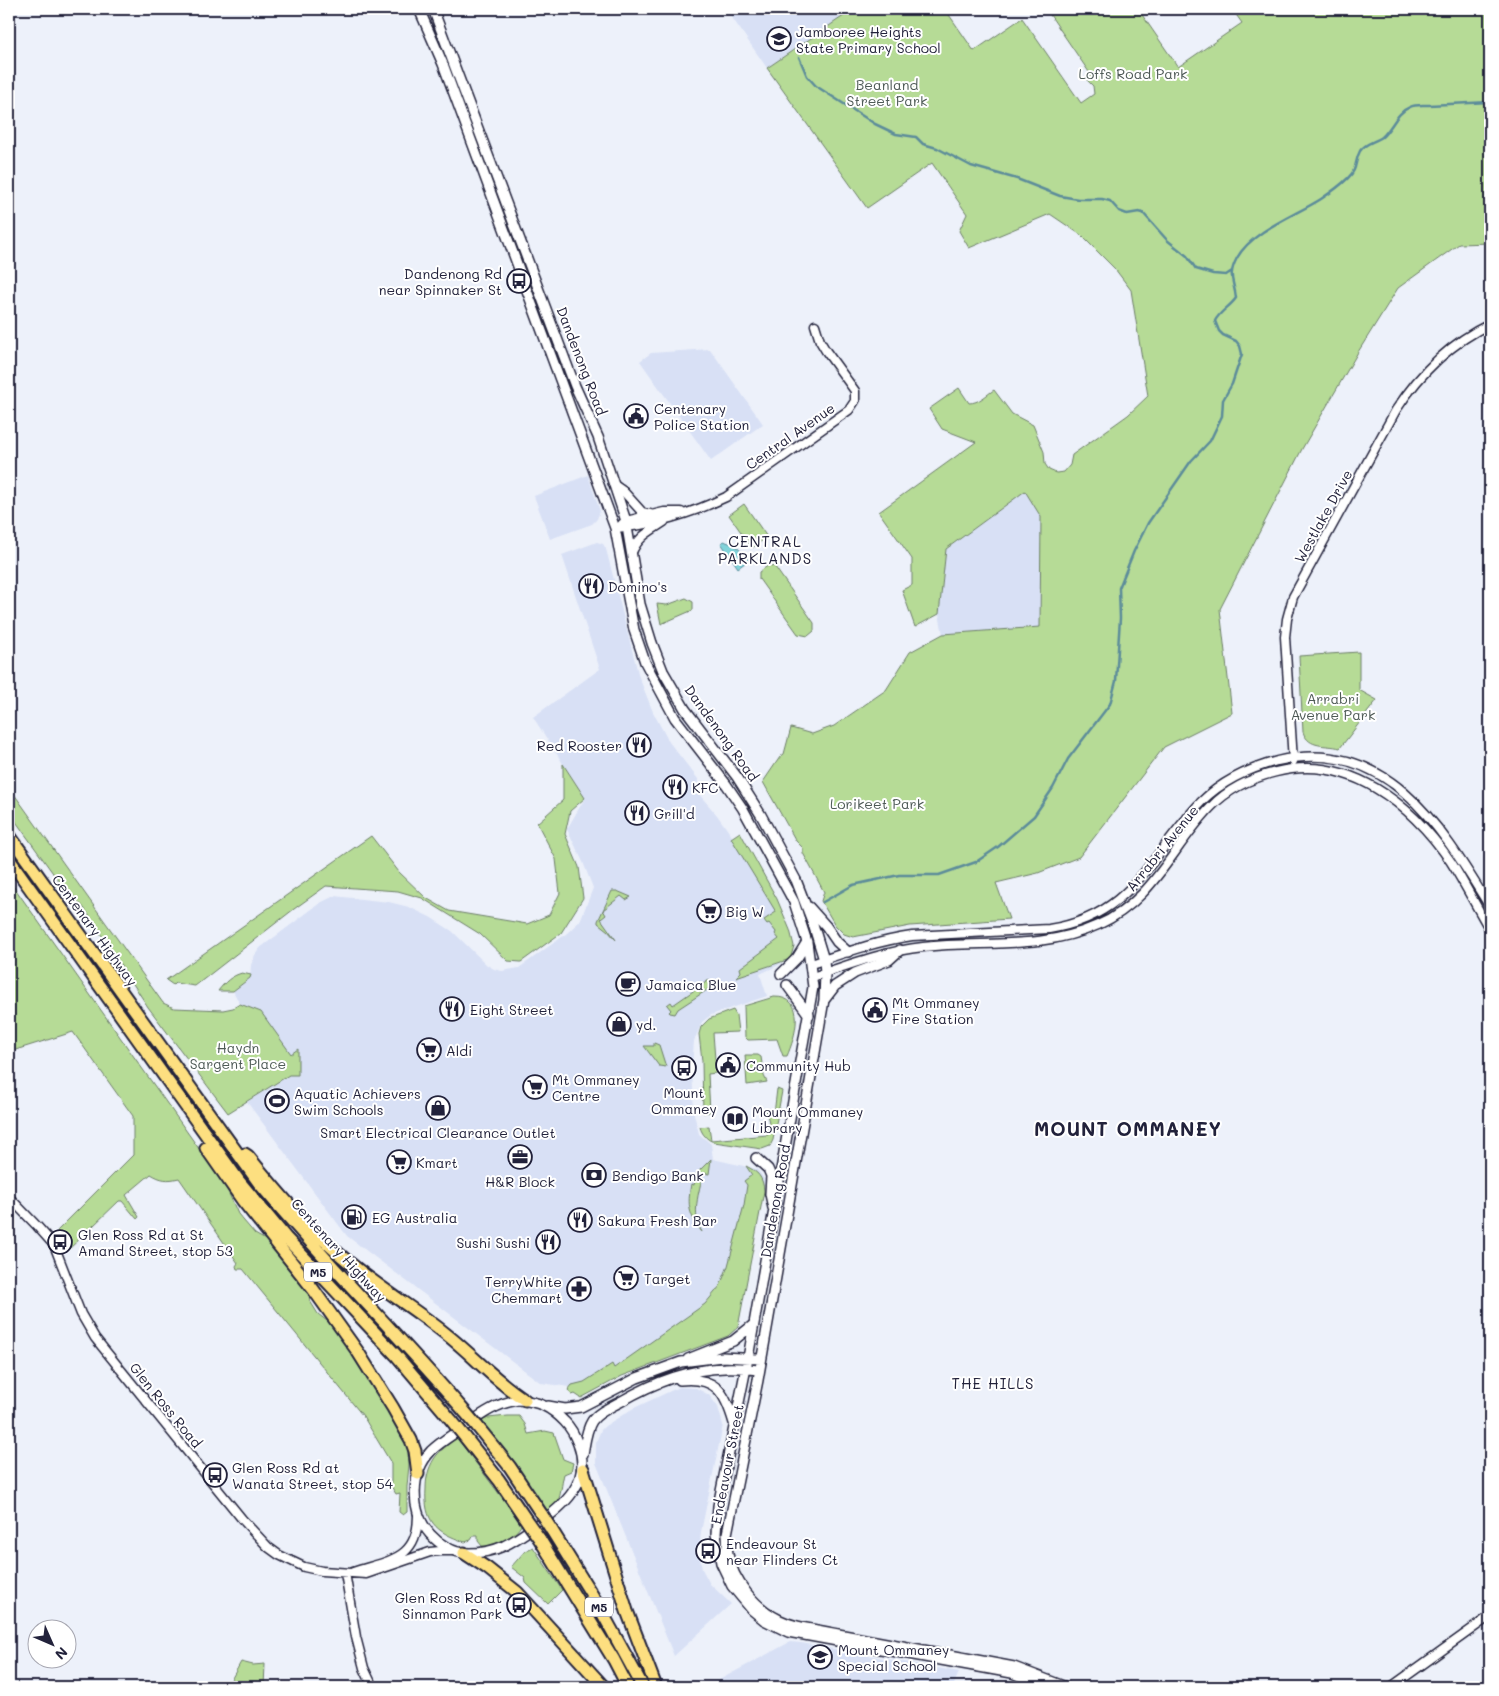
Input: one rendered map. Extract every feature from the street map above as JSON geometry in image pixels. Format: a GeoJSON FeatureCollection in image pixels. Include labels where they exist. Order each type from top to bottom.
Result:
{"type":"FeatureCollection","features":[{"type":"Feature","properties":{"kind":"highway","name":"Centenary Highway"},"geometry":{"type":"LineString","coordinates":[[9,835],[259,1183],[301,1232],[429,1370],[510,1467],[597,1603],[643,1687]]}},
{"type":"Feature","properties":{"kind":"highway","name":"Centenary Highway"},"geometry":{"type":"LineString","coordinates":[[9,859],[239,1181],[280,1231],[396,1355],[499,1480],[539,1538],[605,1644],[628,1687]]}},
{"type":"Feature","properties":{"kind":"highway"},"geometry":{"type":"LineString","coordinates":[[192,1116],[191,1126],[217,1165],[318,1296],[377,1382],[411,1440],[415,1451],[418,1474]]}},
{"type":"Feature","properties":{"kind":"highway"},"geometry":{"type":"LineString","coordinates":[[232,1147],[248,1156],[315,1232],[351,1264],[439,1328],[467,1350],[506,1388],[526,1400]]}},
{"type":"Feature","properties":{"kind":"highway"},"geometry":{"type":"LineString","coordinates":[[583,1469],[627,1611],[656,1687]]}},
{"type":"Feature","properties":{"kind":"highway"},"geometry":{"type":"LineString","coordinates":[[461,1552],[487,1568],[517,1592],[604,1687]]}},
{"type":"Feature","properties":{"kind":"main road","name":"Dandenong Road"},"geometry":{"type":"LineString","coordinates":[[420,9],[443,64],[615,528],[634,630],[645,662],[675,718],[726,784],[743,810],[794,902],[807,942],[813,987],[809,1015],[745,1370]]}},
{"type":"Feature","properties":{"kind":"main road","name":"Dandenong Road"},"geometry":{"type":"LineString","coordinates":[[434,9],[575,386],[598,438],[626,524],[640,604],[652,643],[663,670],[685,709],[750,796],[796,880],[822,948],[825,973],[824,1000],[761,1359]]}},
{"type":"Feature","properties":{"kind":"main road"},"geometry":{"type":"LineString","coordinates":[[805,903],[826,926],[837,942],[848,952]]}},
{"type":"Feature","properties":{"kind":"main road"},"geometry":{"type":"LineString","coordinates":[[781,974],[797,958],[807,942]]}},
{"type":"Feature","properties":{"kind":"main road"},"geometry":{"type":"LineString","coordinates":[[824,1000],[835,986],[856,973],[889,960],[900,950]]}},
{"type":"Feature","properties":{"kind":"main road"},"geometry":{"type":"LineString","coordinates":[[787,985],[809,1015]]}},
{"type":"Feature","properties":{"kind":"main road"},"geometry":{"type":"LineString","coordinates":[[756,1158],[768,1169],[771,1176],[770,1194],[774,1210]]}},
{"type":"Feature","properties":{"kind":"main road"},"geometry":{"type":"LineString","coordinates":[[754,1325],[734,1341],[637,1378],[581,1407],[565,1409],[526,1400],[509,1401],[484,1412],[431,1451],[423,1462],[418,1474],[415,1494],[418,1512],[433,1538],[448,1548],[461,1552],[486,1552],[505,1546],[552,1515],[572,1494],[583,1469],[583,1456],[588,1428],[594,1419],[628,1397],[662,1382],[710,1369],[760,1370]]}},
{"type":"Feature","properties":{"kind":"main road"},"geometry":{"type":"LineString","coordinates":[[681,1362],[722,1357],[761,1359]]}},
{"type":"Feature","properties":{"kind":"main road","name":"Endeavour Street"},"geometry":{"type":"LineString","coordinates":[[761,1359],[727,1534],[728,1554],[732,1566],[741,1584],[757,1604],[778,1620],[795,1626],[1014,1666],[1066,1687]]}},
{"type":"Feature","properties":{"kind":"main road","name":"Endeavour Street"},"geometry":{"type":"LineString","coordinates":[[745,1370],[718,1506],[716,1534],[718,1552],[727,1577],[752,1610],[764,1620],[788,1632],[1004,1672],[1047,1687]]}},
{"type":"Feature","properties":{"kind":"main road"},"geometry":{"type":"LineString","coordinates":[[662,1382],[699,1380],[716,1387],[726,1397],[735,1425]]}},
{"type":"Feature","properties":{"kind":"main road"},"geometry":{"type":"LineString","coordinates":[[545,1405],[568,1425],[583,1456]]}},
{"type":"Feature","properties":{"kind":"street","name":"Westlake Drive"},"geometry":{"type":"LineString","coordinates":[[1293,768],[1285,637],[1287,619],[1293,597],[1396,410],[1410,389],[1438,358],[1471,334],[1490,324]]}},
{"type":"Feature","properties":{"kind":"street","name":"Central Avenue"},"geometry":{"type":"LineString","coordinates":[[632,552],[636,542],[641,537],[667,519],[711,504],[726,496],[849,410],[855,401],[854,391],[826,351],[815,326]]}},
{"type":"Feature","properties":{"kind":"street"},"geometry":{"type":"LineString","coordinates":[[613,484],[623,490],[642,512],[650,514]]}},
{"type":"Feature","properties":{"kind":"street","name":"Central Avenue"},"geometry":{"type":"LineString","coordinates":[[615,528],[650,514],[685,512]]}},
{"type":"Feature","properties":{"kind":"street","name":"Central Avenue"},"geometry":{"type":"LineString","coordinates":[[626,524],[667,519]]}},
{"type":"Feature","properties":{"kind":"street","name":"Arrabri Avenue"},"geometry":{"type":"LineString","coordinates":[[811,964],[877,942],[912,936],[1043,930],[1090,918],[1116,902],[1131,889],[1200,803],[1222,784],[1253,768],[1293,757],[1319,756],[1343,760],[1363,766],[1388,780],[1437,826],[1464,864],[1490,907]]}},
{"type":"Feature","properties":{"kind":"street","name":"Arrabri Avenue"},"geometry":{"type":"LineString","coordinates":[[812,977],[875,956],[900,950],[924,946],[1032,942],[1061,939],[1101,924],[1129,907],[1144,893],[1212,805],[1234,789],[1258,776],[1293,768],[1317,768],[1344,773],[1368,783],[1392,800],[1423,828],[1438,845],[1451,863],[1490,930]]}},
{"type":"Feature","properties":{"kind":"street","name":"Glen Ross Road"},"geometry":{"type":"LineString","coordinates":[[9,1197],[54,1245],[81,1314],[95,1338],[268,1547],[304,1567],[322,1572],[366,1574],[374,1573],[435,1551],[461,1552]]}},
{"type":"Feature","properties":{"kind":"street","name":"Glen Ross Road"},"geometry":{"type":"LineString","coordinates":[[348,1573],[393,1560],[405,1553],[415,1539],[418,1512]]}},
{"type":"Feature","properties":{"kind":"street"},"geometry":{"type":"LineString","coordinates":[[348,1573],[356,1637],[364,1668],[373,1687]]}},
{"type":"Feature","properties":{"kind":"street"},"geometry":{"type":"LineString","coordinates":[[1391,1687],[1490,1616]]}},
{"type":"Feature","properties":{"kind":"shaded area","name":"Jamboree Heights State Primary School"},"geometry":{"type":"Polygon","coordinates":[[[726,9],[854,9],[767,68],[726,9]]]}},
{"type":"Feature","properties":{"kind":"shaded area"},"geometry":{"type":"Polygon","coordinates":[[[710,349],[763,424],[711,461],[640,361],[651,353],[710,349]]]}},
{"type":"Feature","properties":{"kind":"shaded area"},"geometry":{"type":"Polygon","coordinates":[[[588,475],[600,511],[597,519],[592,524],[550,539],[534,496],[588,475]]]}},
{"type":"Feature","properties":{"kind":"shaded area"},"geometry":{"type":"Polygon","coordinates":[[[1025,491],[1041,517],[1040,627],[943,634],[939,614],[946,549],[1025,491]]]}},
{"type":"Feature","properties":{"kind":"shaded area","name":"Mt Ommaney Centre"},"geometry":{"type":"Polygon","coordinates":[[[597,542],[603,544],[606,549],[639,677],[653,712],[669,742],[698,779],[697,792],[717,815],[765,883],[788,932],[790,954],[779,965],[760,974],[767,996],[711,1015],[702,1022],[694,1041],[692,1067],[694,1114],[699,1134],[711,1144],[713,1159],[757,1169],[765,1180],[743,1300],[584,1389],[541,1383],[347,1236],[247,1102],[289,1075],[261,1012],[240,1004],[233,991],[250,978],[251,965],[260,948],[320,903],[334,896],[389,902],[409,907],[430,917],[452,931],[487,965],[502,971],[519,968],[566,934],[580,921],[593,888],[567,829],[585,798],[533,717],[600,669],[562,555],[597,542]]]}},
{"type":"Feature","properties":{"kind":"shaded area"},"geometry":{"type":"Polygon","coordinates":[[[679,1387],[696,1388],[709,1395],[718,1407],[723,1425],[701,1532],[699,1553],[702,1569],[710,1584],[731,1604],[674,1656],[596,1463],[596,1442],[601,1430],[605,1426],[632,1409],[679,1387]]]}},
{"type":"Feature","properties":{"kind":"shaded area","name":"Mount Ommaney Special School"},"geometry":{"type":"Polygon","coordinates":[[[790,1642],[959,1672],[953,1687],[706,1687],[790,1642]]]}},
{"type":"Feature","properties":{"kind":"green space"},"geometry":{"type":"Polygon","coordinates":[[[854,9],[945,9],[974,51],[1022,18],[1081,103],[1094,94],[1093,86],[1085,78],[1091,75],[1046,9],[1138,9],[1178,67],[1242,23],[1232,9],[1490,9],[1490,243],[1459,244],[1398,288],[1358,352],[1302,449],[1220,609],[1232,713],[1164,747],[1079,857],[1038,873],[996,883],[1009,919],[910,926],[853,937],[844,934],[835,925],[821,901],[824,892],[803,853],[803,848],[796,841],[763,782],[784,754],[791,728],[812,734],[834,726],[886,690],[910,652],[943,634],[1040,627],[1041,517],[1025,491],[946,549],[939,614],[915,627],[902,590],[912,585],[912,559],[879,512],[976,442],[942,429],[929,409],[959,388],[969,403],[979,400],[994,390],[1012,414],[1033,425],[1044,452],[1045,464],[1049,470],[1056,473],[1064,472],[1070,465],[1072,455],[1128,415],[1148,396],[1131,290],[1115,269],[1081,235],[1050,214],[969,248],[959,231],[967,214],[932,163],[867,208],[767,68],[854,9]]]}},
{"type":"Feature","properties":{"kind":"green space"},"geometry":{"type":"Polygon","coordinates":[[[744,504],[767,537],[752,548],[729,515],[744,504]]]}},
{"type":"Feature","properties":{"kind":"green space"},"geometry":{"type":"Polygon","coordinates":[[[769,565],[775,567],[814,623],[814,631],[808,636],[798,634],[759,579],[759,572],[769,565]]]}},
{"type":"Feature","properties":{"kind":"green space"},"geometry":{"type":"Polygon","coordinates":[[[686,598],[693,602],[693,610],[661,624],[657,604],[667,605],[686,598]]]}},
{"type":"Feature","properties":{"kind":"green space","name":"Arrabri Avenue Park"},"geometry":{"type":"Polygon","coordinates":[[[1359,652],[1359,690],[1377,700],[1340,748],[1318,745],[1309,741],[1303,732],[1299,656],[1359,652]]]}},
{"type":"Feature","properties":{"kind":"green space"},"geometry":{"type":"Polygon","coordinates":[[[563,764],[585,798],[570,811],[565,834],[579,867],[583,898],[561,933],[521,962],[508,961],[480,934],[422,898],[398,891],[326,886],[195,986],[175,983],[173,985],[166,980],[371,836],[399,872],[426,898],[449,911],[527,924],[549,915],[560,893],[556,859],[537,823],[563,800],[563,764]]]}},
{"type":"Feature","properties":{"kind":"green space","name":"Haydn Sargent Place"},"geometry":{"type":"Polygon","coordinates":[[[9,787],[163,1003],[174,1008],[223,1010],[240,1004],[261,1012],[291,1054],[298,1049],[298,1075],[289,1075],[228,1113],[148,1007],[84,908],[55,876],[9,812],[9,787]]]}},
{"type":"Feature","properties":{"kind":"green space"},"geometry":{"type":"Polygon","coordinates":[[[740,832],[777,899],[790,930],[794,946],[791,956],[787,960],[736,977],[741,972],[740,968],[779,939],[769,923],[767,924],[764,920],[776,912],[731,838],[740,832]]]}},
{"type":"Feature","properties":{"kind":"green space"},"geometry":{"type":"Polygon","coordinates":[[[9,880],[226,1187],[238,1214],[255,1234],[269,1242],[309,1295],[310,1301],[318,1314],[331,1324],[342,1338],[396,1420],[407,1444],[409,1465],[407,1512],[403,1515],[399,1512],[400,1493],[396,1494],[391,1486],[391,1463],[363,1416],[243,1269],[237,1269],[238,1263],[179,1178],[164,1179],[151,1174],[126,1195],[139,1217],[137,1219],[122,1201],[119,1201],[67,1251],[57,1231],[133,1155],[133,1116],[73,1032],[9,1052],[9,880]]]}},
{"type":"Feature","properties":{"kind":"green space"},"geometry":{"type":"Polygon","coordinates":[[[612,891],[617,891],[631,897],[626,900],[621,896],[603,910],[612,891]]]}},
{"type":"Feature","properties":{"kind":"green space"},"geometry":{"type":"Polygon","coordinates":[[[603,910],[606,915],[601,919],[616,940],[598,923],[603,910]]]}},
{"type":"Feature","properties":{"kind":"green space"},"geometry":{"type":"Polygon","coordinates":[[[242,973],[251,975],[250,978],[233,991],[218,991],[228,980],[242,973]]]}},
{"type":"Feature","properties":{"kind":"green space"},"geometry":{"type":"Polygon","coordinates":[[[709,980],[713,986],[678,1009],[675,1014],[669,1012],[671,1010],[667,1005],[671,1002],[673,1005],[709,980]]]}},
{"type":"Feature","properties":{"kind":"green space"},"geometry":{"type":"Polygon","coordinates":[[[774,997],[785,999],[791,1003],[795,1010],[795,1029],[787,1056],[783,1056],[777,1039],[748,1040],[745,1037],[744,1006],[774,997]]]}},
{"type":"Feature","properties":{"kind":"green space"},"geometry":{"type":"Polygon","coordinates":[[[733,1010],[736,1015],[738,1032],[713,1033],[716,1073],[708,1074],[710,1112],[703,1113],[702,1061],[699,1034],[701,1027],[709,1019],[733,1010]]]}},
{"type":"Feature","properties":{"kind":"green space"},"geometry":{"type":"Polygon","coordinates":[[[654,1043],[659,1045],[666,1067],[659,1066],[644,1046],[654,1046],[654,1043]]]}},
{"type":"Feature","properties":{"kind":"green space"},"geometry":{"type":"Polygon","coordinates":[[[745,1055],[758,1055],[761,1057],[764,1076],[767,1082],[747,1085],[745,1055]]]}},
{"type":"Feature","properties":{"kind":"green space"},"geometry":{"type":"Polygon","coordinates":[[[777,1089],[782,1091],[773,1140],[770,1146],[762,1149],[714,1142],[707,1138],[702,1132],[700,1127],[709,1126],[711,1140],[768,1135],[768,1129],[770,1128],[766,1109],[768,1109],[770,1114],[774,1114],[777,1089]]]}},
{"type":"Feature","properties":{"kind":"green space"},"geometry":{"type":"Polygon","coordinates":[[[711,1159],[709,1174],[703,1173],[696,1211],[702,1232],[690,1210],[690,1192],[691,1184],[694,1185],[696,1174],[711,1159]]]}},
{"type":"Feature","properties":{"kind":"green space"},"geometry":{"type":"Polygon","coordinates":[[[746,1166],[754,1170],[759,1176],[764,1191],[738,1327],[728,1336],[622,1376],[581,1398],[575,1394],[572,1395],[568,1390],[572,1385],[584,1382],[612,1364],[614,1368],[705,1304],[720,1286],[728,1266],[744,1205],[747,1185],[744,1181],[752,1175],[746,1166]]]}},
{"type":"Feature","properties":{"kind":"green space"},"geometry":{"type":"Polygon","coordinates":[[[519,1416],[525,1424],[528,1434],[545,1431],[554,1433],[563,1459],[573,1463],[571,1471],[564,1474],[556,1505],[548,1513],[480,1422],[488,1418],[519,1416]]]}},
{"type":"Feature","properties":{"kind":"green space"},"geometry":{"type":"Polygon","coordinates":[[[457,1438],[522,1524],[515,1533],[500,1543],[482,1546],[478,1541],[478,1535],[474,1535],[471,1540],[465,1542],[439,1529],[430,1517],[426,1500],[426,1481],[429,1470],[439,1453],[457,1438]]]}},
{"type":"Feature","properties":{"kind":"green space"},"geometry":{"type":"Polygon","coordinates":[[[533,1547],[562,1590],[548,1604],[526,1583],[525,1578],[511,1567],[525,1551],[533,1547]]]}},
{"type":"Feature","properties":{"kind":"green space"},"geometry":{"type":"Polygon","coordinates":[[[241,1662],[253,1665],[265,1664],[264,1687],[227,1687],[241,1662]]]}},
{"type":"Feature","properties":{"kind":"water"},"geometry":{"type":"Polygon","coordinates":[[[724,541],[736,546],[749,560],[738,568],[721,543],[724,541]]]}},
{"type":"Feature","properties":{"kind":"waterway"},"geometry":{"type":"LineString","coordinates":[[799,57],[807,76],[816,86],[875,124],[896,134],[916,137],[923,144],[937,148],[971,166],[1017,179],[1060,196],[1078,199],[1102,199],[1110,201],[1119,211],[1127,214],[1143,213],[1167,240],[1187,256],[1196,269],[1213,274],[1226,275],[1232,271]]}},
{"type":"Feature","properties":{"kind":"waterway"},"geometry":{"type":"LineString","coordinates":[[823,902],[853,885],[899,875],[939,875],[976,862],[998,847],[1034,816],[1053,788],[1068,759],[1110,704],[1116,681],[1120,618],[1119,588],[1134,551],[1148,523],[1191,461],[1210,441],[1222,416],[1223,400],[1232,384],[1242,354],[1240,346],[1236,341],[1223,335],[1215,321],[1236,298],[1232,270],[1237,258],[1244,248],[1264,231],[1321,199],[1342,184],[1353,172],[1362,148],[1382,137],[1405,109],[1417,105],[1490,102]]}},
{"type":"Feature","properties":{"kind":"place","name":"Jamboree Heights State Primary School"},"geometry":{"type":"Point","coordinates":[779,39]}},
{"type":"Feature","properties":{"kind":"place","name":"Dandenong Rd near Spinnaker St"},"geometry":{"type":"Point","coordinates":[519,281]}},
{"type":"Feature","properties":{"kind":"place","name":"Centenary Police Station"},"geometry":{"type":"Point","coordinates":[636,416]}},
{"type":"Feature","properties":{"kind":"place","name":"Domino's"},"geometry":{"type":"Point","coordinates":[591,586]}},
{"type":"Feature","properties":{"kind":"place","name":"Red Rooster"},"geometry":{"type":"Point","coordinates":[639,745]}},
{"type":"Feature","properties":{"kind":"place","name":"KFC"},"geometry":{"type":"Point","coordinates":[675,787]}},
{"type":"Feature","properties":{"kind":"place","name":"Grill'd"},"geometry":{"type":"Point","coordinates":[637,813]}},
{"type":"Feature","properties":{"kind":"place","name":"Big W"},"geometry":{"type":"Point","coordinates":[709,911]}},
{"type":"Feature","properties":{"kind":"place","name":"Jamaica Blue"},"geometry":{"type":"Point","coordinates":[628,984]}},
{"type":"Feature","properties":{"kind":"place","name":"Eight Street"},"geometry":{"type":"Point","coordinates":[452,1009]}},
{"type":"Feature","properties":{"kind":"place","name":"Mt Ommaney Fire Station"},"geometry":{"type":"Point","coordinates":[875,1010]}},
{"type":"Feature","properties":{"kind":"place","name":"yd."},"geometry":{"type":"Point","coordinates":[619,1024]}},
{"type":"Feature","properties":{"kind":"place","name":"Aldi"},"geometry":{"type":"Point","coordinates":[429,1050]}},
{"type":"Feature","properties":{"kind":"place","name":"Community Hub"},"geometry":{"type":"Point","coordinates":[728,1065]}},
{"type":"Feature","properties":{"kind":"place","name":"Mount Ommaney"},"geometry":{"type":"Point","coordinates":[684,1068]}},
{"type":"Feature","properties":{"kind":"place","name":"Mt Ommaney Centre"},"geometry":{"type":"Point","coordinates":[535,1087]}},
{"type":"Feature","properties":{"kind":"place","name":"Aquatic Achievers Swim Schools"},"geometry":{"type":"Point","coordinates":[277,1101]}},
{"type":"Feature","properties":{"kind":"place","name":"Smart Electrical Clearance Outlet"},"geometry":{"type":"Point","coordinates":[438,1108]}},
{"type":"Feature","properties":{"kind":"place","name":"Mount Ommaney Library"},"geometry":{"type":"Point","coordinates":[735,1119]}},
{"type":"Feature","properties":{"kind":"place","name":"H&R Block"},"geometry":{"type":"Point","coordinates":[520,1157]}},
{"type":"Feature","properties":{"kind":"place","name":"Kmart"},"geometry":{"type":"Point","coordinates":[399,1162]}},
{"type":"Feature","properties":{"kind":"place","name":"Bendigo Bank"},"geometry":{"type":"Point","coordinates":[594,1175]}},
{"type":"Feature","properties":{"kind":"place","name":"EG Australia"},"geometry":{"type":"Point","coordinates":[354,1217]}},
{"type":"Feature","properties":{"kind":"place","name":"Sakura Fresh Bar"},"geometry":{"type":"Point","coordinates":[580,1220]}},
{"type":"Feature","properties":{"kind":"place","name":"Glen Ross Rd at St Amand Street, stop 53"},"geometry":{"type":"Point","coordinates":[60,1242]}},
{"type":"Feature","properties":{"kind":"place","name":"Sushi Sushi"},"geometry":{"type":"Point","coordinates":[548,1242]}},
{"type":"Feature","properties":{"kind":"place","name":"Target"},"geometry":{"type":"Point","coordinates":[626,1278]}},
{"type":"Feature","properties":{"kind":"place","name":"TerryWhite Chemmart"},"geometry":{"type":"Point","coordinates":[579,1289]}},
{"type":"Feature","properties":{"kind":"place","name":"Glen Ross Rd at Wanata Street, stop 54"},"geometry":{"type":"Point","coordinates":[215,1475]}},
{"type":"Feature","properties":{"kind":"place","name":"Endeavour St near Flinders Ct"},"geometry":{"type":"Point","coordinates":[708,1551]}},
{"type":"Feature","properties":{"kind":"place","name":"Glen Ross Rd at Sinnamon Park"},"geometry":{"type":"Point","coordinates":[519,1605]}},
{"type":"Feature","properties":{"kind":"place","name":"Mount Ommaney Special School"},"geometry":{"type":"Point","coordinates":[820,1657]}},
{"type":"Feature","properties":{"kind":"district","name":"CENTRAL PARKLANDS"},"geometry":{"type":"Point","coordinates":[765,550]}},
{"type":"Feature","properties":{"kind":"district","name":"MOUNT OMMANEY"},"geometry":{"type":"Point","coordinates":[1128,1128]}},
{"type":"Feature","properties":{"kind":"district","name":"THE HILLS"},"geometry":{"type":"Point","coordinates":[993,1383]}},
{"type":"Feature","properties":{"kind":"park label","name":"Loffs Road Park"},"geometry":{"type":"Point","coordinates":[1133,73]}},
{"type":"Feature","properties":{"kind":"park label","name":"Beanland Street Park"},"geometry":{"type":"Point","coordinates":[887,92]}},
{"type":"Feature","properties":{"kind":"park label","name":"Lorikeet Park"},"geometry":{"type":"Point","coordinates":[877,803]}}]}
